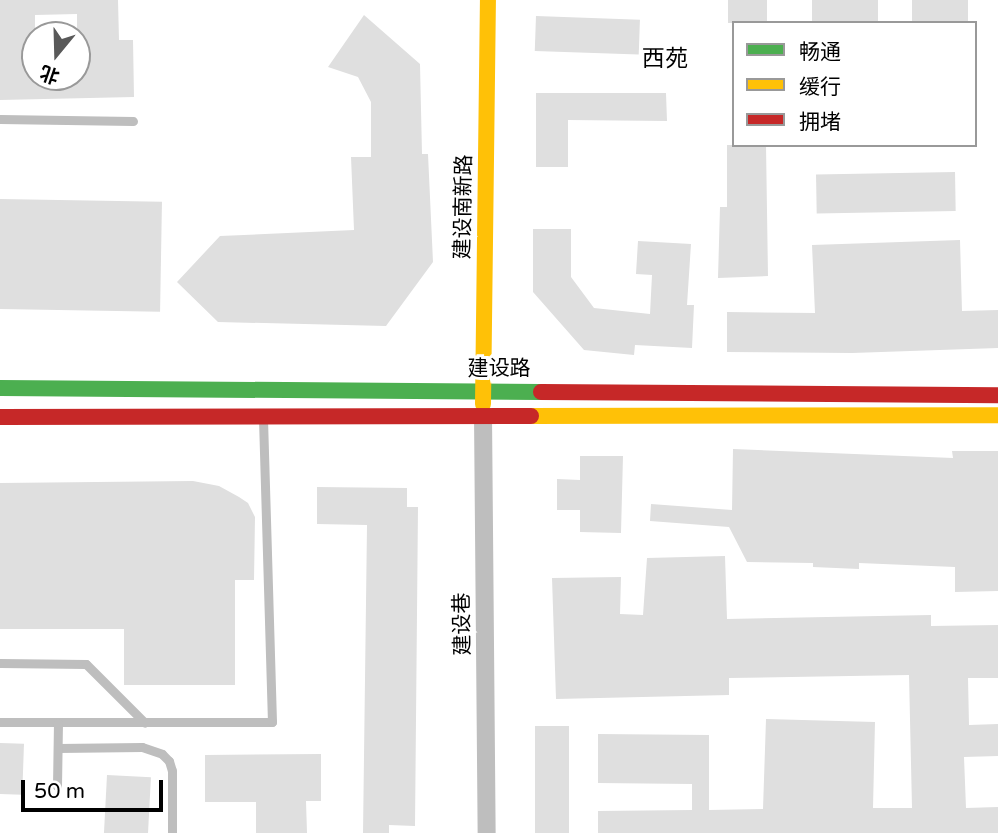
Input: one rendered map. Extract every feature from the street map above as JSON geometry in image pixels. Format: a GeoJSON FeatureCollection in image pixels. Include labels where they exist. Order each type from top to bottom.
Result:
{"type":"FeatureCollection","features":[{"type":"Feature","properties":{"kind":"street","name":"建设南新路"},"geometry":{"type":"LineString","coordinates":[[483,415],[488,0]]}},
{"type":"Feature","properties":{"kind":"street","name":"建设路"},"geometry":{"type":"LineString","coordinates":[[0,388],[998,395]]}},
{"type":"Feature","properties":{"kind":"street","name":"建设巷"},"geometry":{"type":"LineString","coordinates":[[483,415],[487,833]]}},
{"type":"Feature","properties":{"kind":"street"},"geometry":{"type":"LineString","coordinates":[[0,417],[998,415]]}},
{"type":"Feature","properties":{"kind":"lane"},"geometry":{"type":"LineString","coordinates":[[0,119],[133,121]]}},
{"type":"Feature","properties":{"kind":"lane"},"geometry":{"type":"LineString","coordinates":[[0,722],[272,722],[263,416]]}},
{"type":"Feature","properties":{"kind":"lane"},"geometry":{"type":"LineString","coordinates":[[0,663],[86,664],[145,723]]}},
{"type":"Feature","properties":{"kind":"lane"},"geometry":{"type":"LineString","coordinates":[[57,786],[58,723]]}},
{"type":"Feature","properties":{"kind":"lane"},"geometry":{"type":"LineString","coordinates":[[58,748],[142,747],[162,754],[169,761],[172,771],[172,833]]}},
{"type":"Feature","properties":{"kind":"building"},"geometry":{"type":"Polygon","coordinates":[[[0,0],[118,0],[119,40],[133,40],[134,97],[0,100],[0,0]]]}},
{"type":"Feature","properties":{"kind":"building"},"geometry":{"type":"Polygon","coordinates":[[[728,0],[767,0],[767,21],[728,23],[728,0]]]}},
{"type":"Feature","properties":{"kind":"building"},"geometry":{"type":"Polygon","coordinates":[[[812,0],[878,0],[878,21],[812,21],[812,0]]]}},
{"type":"Feature","properties":{"kind":"building"},"geometry":{"type":"Polygon","coordinates":[[[912,0],[968,0],[968,21],[912,21],[912,0]]]}},
{"type":"Feature","properties":{"kind":"building"},"geometry":{"type":"Polygon","coordinates":[[[364,15],[420,64],[422,154],[428,154],[433,262],[386,326],[218,322],[177,282],[220,236],[354,230],[351,157],[371,157],[371,102],[358,77],[328,67],[364,15]]]}},
{"type":"Feature","properties":{"kind":"building"},"geometry":{"type":"Polygon","coordinates":[[[536,16],[640,20],[639,55],[535,51],[536,16]]]}},
{"type":"Feature","properties":{"kind":"building"},"geometry":{"type":"Polygon","coordinates":[[[536,93],[666,93],[667,121],[568,120],[568,167],[536,167],[536,93]]]}},
{"type":"Feature","properties":{"kind":"building"},"geometry":{"type":"Polygon","coordinates":[[[727,145],[766,147],[768,276],[718,278],[720,207],[727,207],[727,145]]]}},
{"type":"Feature","properties":{"kind":"building"},"geometry":{"type":"Polygon","coordinates":[[[955,172],[956,211],[817,213],[816,174],[955,172]]]}},
{"type":"Feature","properties":{"kind":"building"},"geometry":{"type":"Polygon","coordinates":[[[0,199],[162,202],[160,312],[0,309],[0,199]]]}},
{"type":"Feature","properties":{"kind":"building"},"geometry":{"type":"Polygon","coordinates":[[[533,229],[571,229],[571,277],[594,308],[650,314],[652,275],[636,274],[638,241],[691,244],[687,305],[694,305],[692,348],[635,345],[634,355],[584,350],[533,292],[533,229]]]}},
{"type":"Feature","properties":{"kind":"building"},"geometry":{"type":"Polygon","coordinates":[[[960,240],[962,311],[998,310],[998,348],[852,353],[727,352],[727,312],[815,313],[812,245],[960,240]]]}},
{"type":"Feature","properties":{"kind":"building"},"geometry":{"type":"Polygon","coordinates":[[[733,449],[953,458],[952,451],[998,451],[998,591],[955,592],[955,567],[859,563],[859,569],[813,567],[813,563],[747,562],[729,527],[650,521],[651,504],[732,510],[733,449]]]}},
{"type":"Feature","properties":{"kind":"building"},"geometry":{"type":"Polygon","coordinates":[[[580,456],[623,456],[621,533],[580,532],[580,510],[557,510],[557,479],[580,480],[580,456]]]}},
{"type":"Feature","properties":{"kind":"building"},"geometry":{"type":"Polygon","coordinates":[[[193,481],[219,486],[239,497],[248,503],[255,517],[254,580],[235,580],[235,685],[124,685],[124,629],[0,629],[0,483],[193,481]]]}},
{"type":"Feature","properties":{"kind":"building"},"geometry":{"type":"Polygon","coordinates":[[[317,487],[407,488],[407,507],[418,507],[415,826],[389,825],[389,833],[363,833],[367,525],[317,524],[317,487]]]}},
{"type":"Feature","properties":{"kind":"building"},"geometry":{"type":"Polygon","coordinates":[[[725,556],[727,619],[931,615],[931,626],[998,625],[998,678],[968,678],[969,725],[998,724],[998,756],[964,757],[966,808],[998,807],[998,833],[598,833],[598,811],[692,810],[692,784],[598,783],[598,734],[709,735],[709,810],[763,809],[766,719],[875,722],[873,808],[912,808],[909,675],[729,678],[729,695],[556,699],[552,578],[621,577],[620,614],[643,615],[647,558],[725,556]]]}},
{"type":"Feature","properties":{"kind":"building"},"geometry":{"type":"Polygon","coordinates":[[[535,726],[569,726],[569,833],[535,833],[535,726]]]}},
{"type":"Feature","properties":{"kind":"building"},"geometry":{"type":"Polygon","coordinates":[[[0,743],[24,744],[22,795],[0,794],[0,743]]]}},
{"type":"Feature","properties":{"kind":"building"},"geometry":{"type":"Polygon","coordinates":[[[321,754],[321,801],[306,801],[307,833],[256,833],[256,802],[205,802],[205,755],[321,754]]]}},
{"type":"Feature","properties":{"kind":"building"},"geometry":{"type":"Polygon","coordinates":[[[107,775],[151,777],[148,833],[104,833],[107,775]]]}},
{"type":"Feature","properties":{"kind":"traffic: fast"},"geometry":{"type":"LineString","coordinates":[[0,388],[541,392]]}},
{"type":"Feature","properties":{"kind":"traffic: slow"},"geometry":{"type":"LineString","coordinates":[[483,404],[488,0]]}},
{"type":"Feature","properties":{"kind":"traffic: slow"},"geometry":{"type":"LineString","coordinates":[[531,416],[998,415]]}},
{"type":"Feature","properties":{"kind":"traffic: jam"},"geometry":{"type":"LineString","coordinates":[[541,392],[998,395]]}},
{"type":"Feature","properties":{"kind":"traffic: jam"},"geometry":{"type":"LineString","coordinates":[[0,417],[531,416]]}},
{"type":"Feature","properties":{"kind":"district","name":"西苑"},"geometry":{"type":"Point","coordinates":[665,59]}}]}
